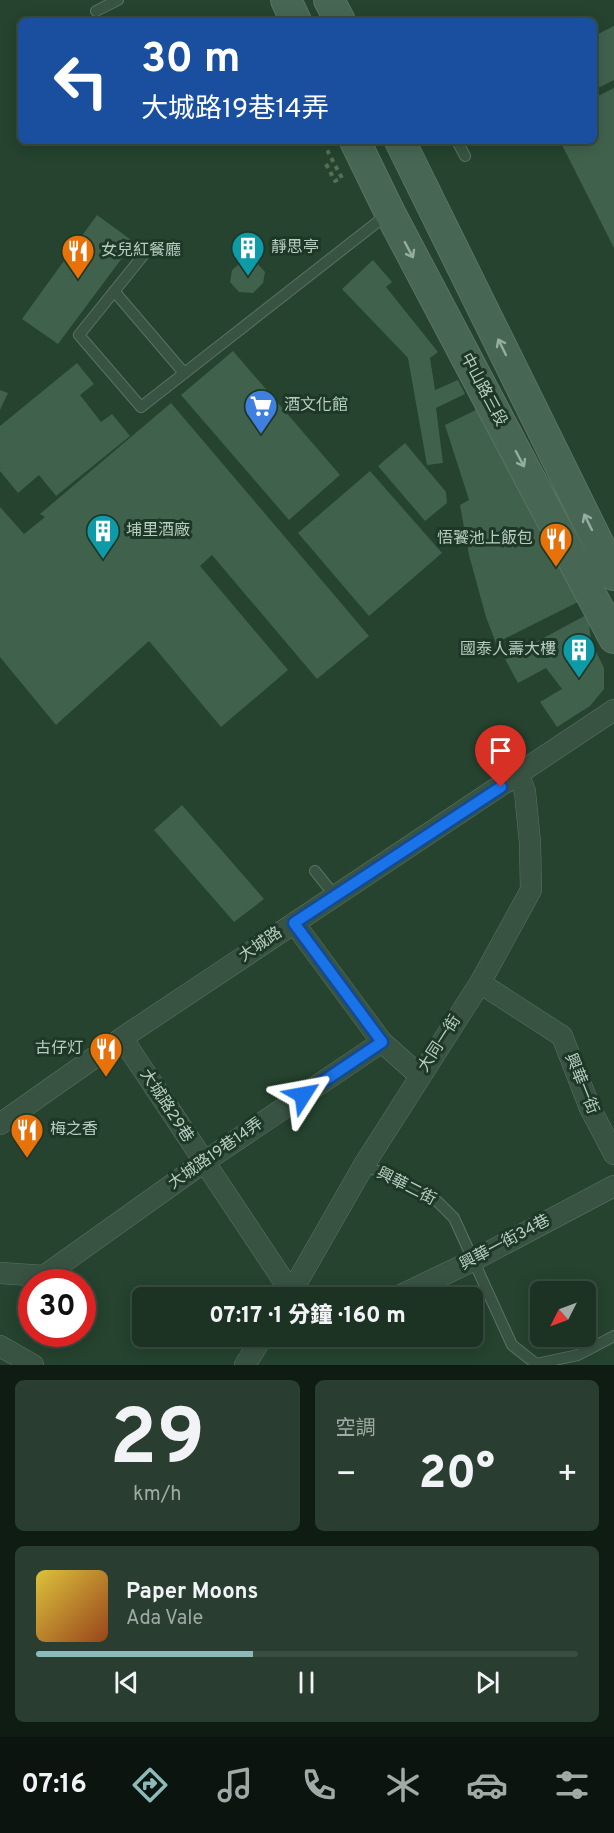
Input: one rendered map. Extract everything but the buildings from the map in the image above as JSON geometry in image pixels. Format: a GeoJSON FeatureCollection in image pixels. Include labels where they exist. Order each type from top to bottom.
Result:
{"type":"FeatureCollection","features":[{"type":"Feature","properties":{"kind":"street"},"geometry":{"type":"LineString","coordinates":[[286,0],[295,18]]}},
{"type":"Feature","properties":{"kind":"street"},"geometry":{"type":"LineString","coordinates":[[329,0],[338,18]]}},
{"type":"Feature","properties":{"kind":"street"},"geometry":{"type":"LineString","coordinates":[[402,144],[614,575]]}},
{"type":"Feature","properties":{"kind":"street","name":"中山路三段"},"geometry":{"type":"LineString","coordinates":[[342,147],[390,213],[614,638]]}},
{"type":"Feature","properties":{"kind":"street"},"geometry":{"type":"LineString","coordinates":[[390,213],[428,196]]}},
{"type":"Feature","properties":{"kind":"street","name":"大城路"},"geometry":{"type":"LineString","coordinates":[[0,1124],[122,1038],[614,710]]}},
{"type":"Feature","properties":{"kind":"street","name":"大同一街"},"geometry":{"type":"LineString","coordinates":[[298,1287],[364,1165],[480,983],[531,890],[531,843],[525,792],[519,775]]}},
{"type":"Feature","properties":{"kind":"street"},"geometry":{"type":"LineString","coordinates":[[294,923],[382,1042],[420,1076]]}},
{"type":"Feature","properties":{"kind":"street","name":"興華一街"},"geometry":{"type":"LineString","coordinates":[[480,983],[562,1036],[590,1108],[614,1154]]}},
{"type":"Feature","properties":{"kind":"street","name":"大城路29巷"},"geometry":{"type":"LineString","coordinates":[[122,1038],[287,1287]]}},
{"type":"Feature","properties":{"kind":"street","name":"大城路19巷14弄"},"geometry":{"type":"LineString","coordinates":[[7,1273],[44,1276],[204,1162],[382,1042]]}},
{"type":"Feature","properties":{"kind":"street","name":"興華一街34巷"},"geometry":{"type":"LineString","coordinates":[[418,1287],[614,1186]]}},
{"type":"Feature","properties":{"kind":"street"},"geometry":{"type":"LineString","coordinates":[[0,1346],[33,1365]]}},
{"type":"Feature","properties":{"kind":"street"},"geometry":{"type":"LineString","coordinates":[[245,1365],[256,1347]]}},
{"type":"Feature","properties":{"kind":"lane"},"geometry":{"type":"LineString","coordinates":[[96,11],[118,0]]}},
{"type":"Feature","properties":{"kind":"lane"},"geometry":{"type":"LineString","coordinates":[[459,144],[465,156]]}},
{"type":"Feature","properties":{"kind":"lane"},"geometry":{"type":"LineString","coordinates":[[145,253],[79,335],[141,407],[390,213]]}},
{"type":"Feature","properties":{"kind":"lane"},"geometry":{"type":"LineString","coordinates":[[114,291],[184,373]]}},
{"type":"Feature","properties":{"kind":"lane"},"geometry":{"type":"LineString","coordinates":[[315,871],[335,896]]}},
{"type":"Feature","properties":{"kind":"lane","name":"興華二街"},"geometry":{"type":"LineString","coordinates":[[364,1165],[409,1185],[438,1202],[454,1218],[512,1345],[536,1364]]}},
{"type":"Feature","properties":{"kind":"lane"},"geometry":{"type":"LineString","coordinates":[[536,1364],[578,1355],[614,1336]]}},
{"type":"Feature","properties":{"kind":"path"},"geometry":{"type":"LineString","coordinates":[[326,164],[335,182],[342,178],[342,147]]}},
{"type":"Feature","properties":{"kind":"place","name":"靜思亭"},"geometry":{"type":"Point","coordinates":[248,277]}},
{"type":"Feature","properties":{"kind":"place","name":"女兒紅餐廳"},"geometry":{"type":"Point","coordinates":[78,280]}},
{"type":"Feature","properties":{"kind":"place","name":"酒文化館"},"geometry":{"type":"Point","coordinates":[261,435]}},
{"type":"Feature","properties":{"kind":"place","name":"埔里酒廠"},"geometry":{"type":"Point","coordinates":[103,560]}},
{"type":"Feature","properties":{"kind":"place","name":"悟饕池上飯包"},"geometry":{"type":"Point","coordinates":[556,568]}},
{"type":"Feature","properties":{"kind":"place","name":"國泰人壽大樓"},"geometry":{"type":"Point","coordinates":[579,679]}},
{"type":"Feature","properties":{"kind":"place","name":"古仔灯"},"geometry":{"type":"Point","coordinates":[106,1078]}},
{"type":"Feature","properties":{"kind":"place","name":"梅之香"},"geometry":{"type":"Point","coordinates":[27,1159]}},
{"type":"Feature","properties":{"kind":"route"},"geometry":{"type":"LineString","coordinates":[[303,1095],[382,1042],[294,923],[501,787]]}}]}
